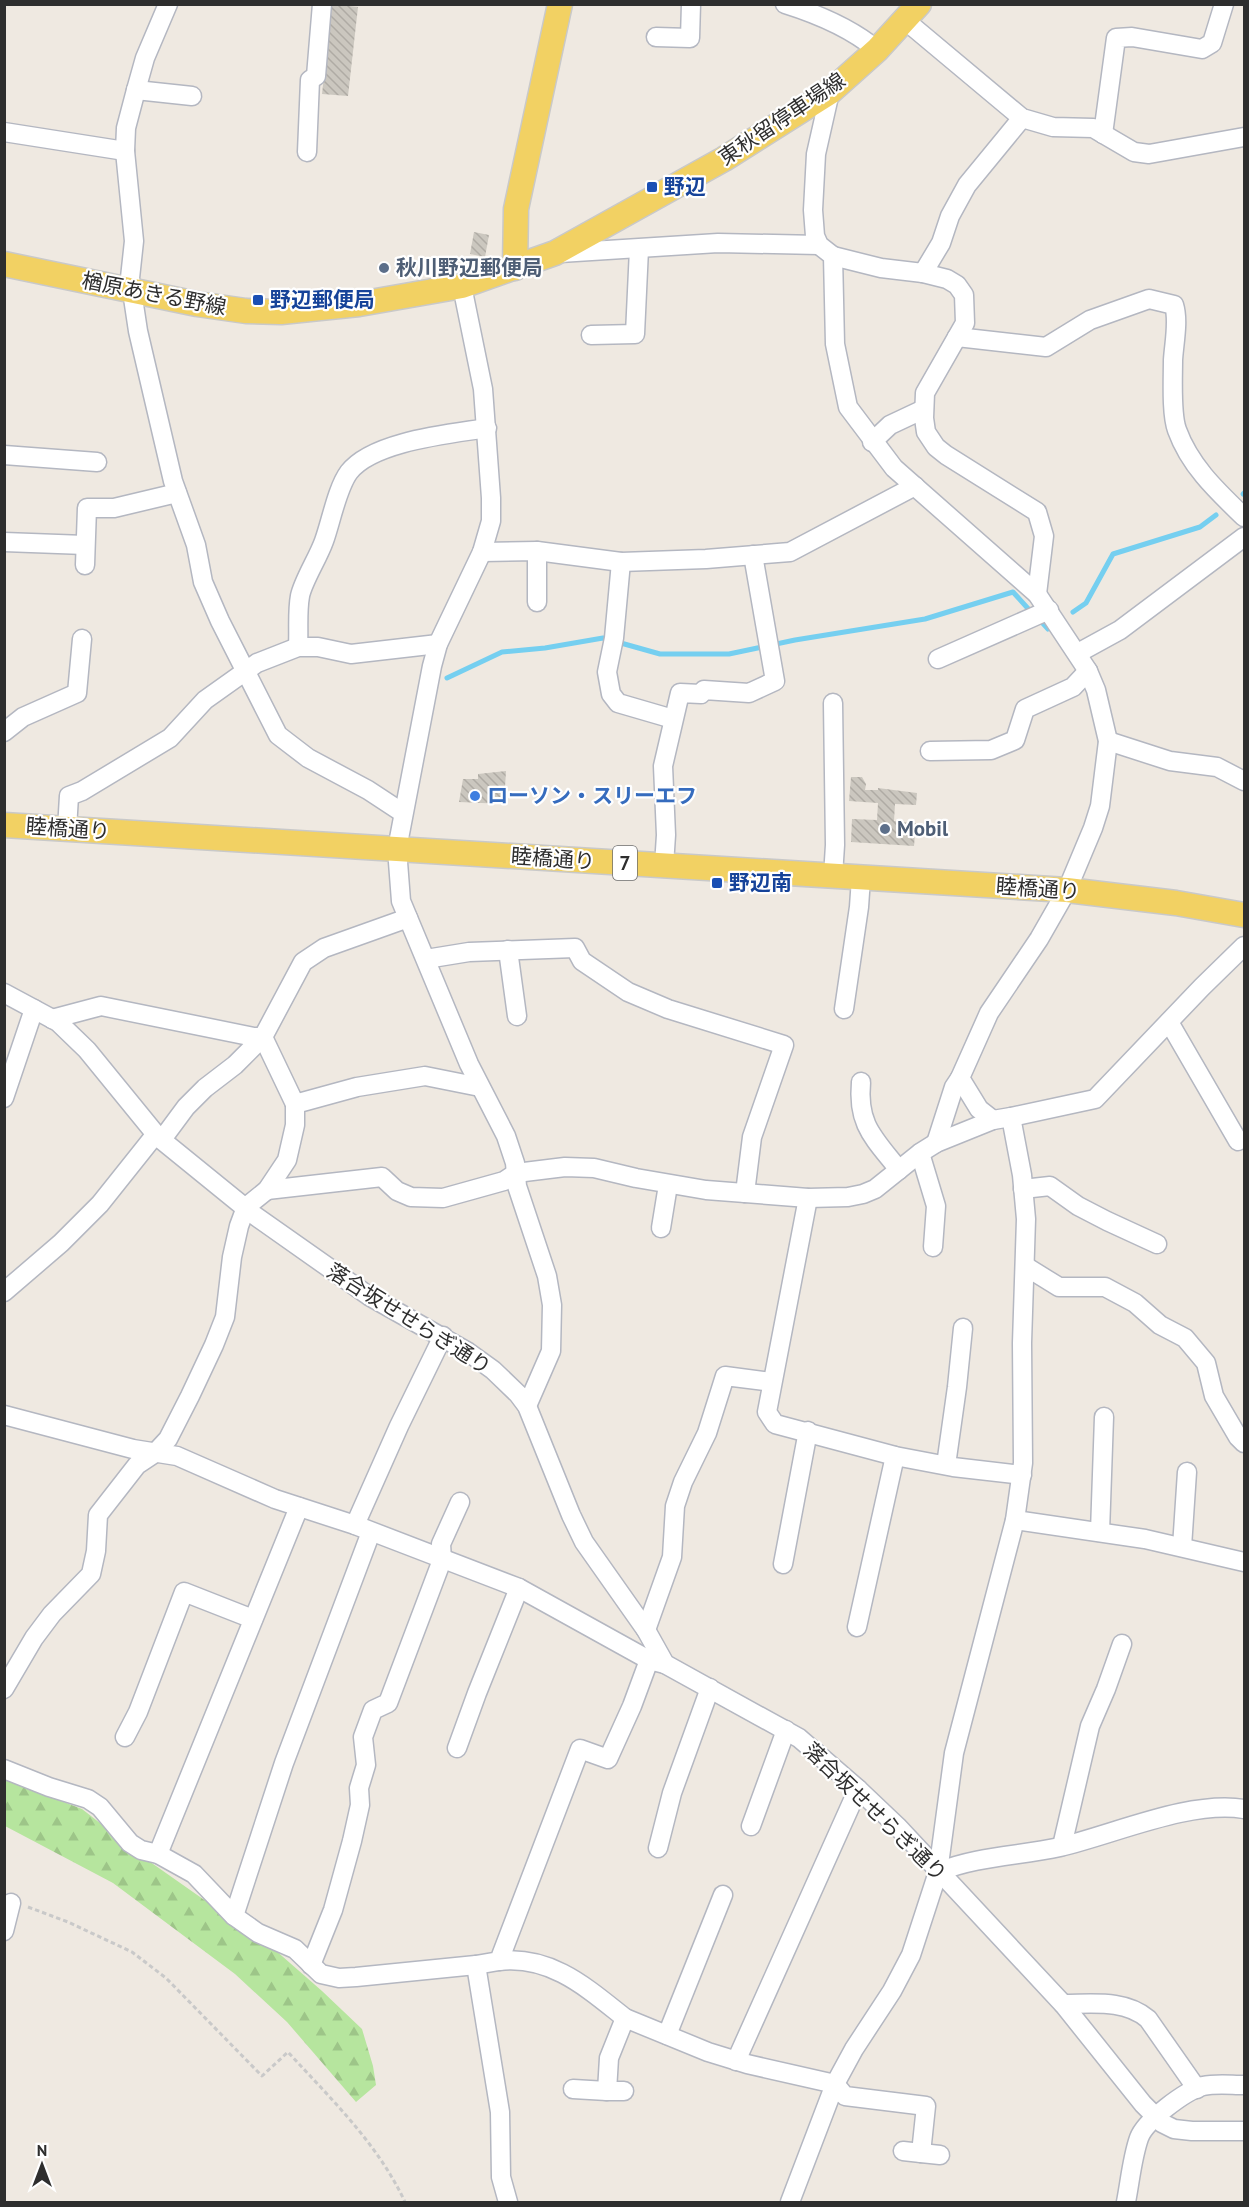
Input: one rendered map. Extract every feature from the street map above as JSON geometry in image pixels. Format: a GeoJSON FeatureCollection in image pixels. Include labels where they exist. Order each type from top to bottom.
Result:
{"type":"FeatureCollection","features":[{"type":"Feature","properties":{"kind":"main road"},"geometry":{"type":"LineString","coordinates":[[515,268],[516,209],[560,4]]}},
{"type":"Feature","properties":{"kind":"main road","name":"東秋留停車場線"},"geometry":{"type":"LineString","coordinates":[[515,268],[555,253],[724,159],[831,92],[913,13]]}},
{"type":"Feature","properties":{"kind":"main road","name":"楢原あきる野線"},"geometry":{"type":"LineString","coordinates":[[4,264],[236,310],[280,312],[359,304],[462,286],[515,268]]}},
{"type":"Feature","properties":{"kind":"main road","name":"睦橋通り"},"geometry":{"type":"LineString","coordinates":[[4,825],[1067,890],[1176,903],[1245,915]]}},
{"type":"Feature","properties":{"kind":"street"},"geometry":{"type":"LineString","coordinates":[[168,4],[145,58],[126,128],[125,151],[134,241],[130,278],[138,331],[177,493],[196,545],[203,582],[219,621],[278,735],[308,758],[368,790],[403,813]]}},
{"type":"Feature","properties":{"kind":"street"},"geometry":{"type":"LineString","coordinates":[[307,152],[310,80],[316,76],[322,4]]}},
{"type":"Feature","properties":{"kind":"street"},"geometry":{"type":"LineString","coordinates":[[656,37],[690,38],[692,4]]}},
{"type":"Feature","properties":{"kind":"street"},"geometry":{"type":"LineString","coordinates":[[785,4],[818,16],[862,38],[877,50]]}},
{"type":"Feature","properties":{"kind":"street"},"geometry":{"type":"LineString","coordinates":[[1103,134],[1116,38],[1132,37],[1202,49],[1212,43],[1224,4]]}},
{"type":"Feature","properties":{"kind":"street"},"geometry":{"type":"LineString","coordinates":[[913,13],[1022,118],[1053,127],[1093,128],[1134,152],[1149,154],[1245,137]]}},
{"type":"Feature","properties":{"kind":"street"},"geometry":{"type":"LineString","coordinates":[[136,90],[192,96]]}},
{"type":"Feature","properties":{"kind":"street"},"geometry":{"type":"LineString","coordinates":[[831,92],[816,154],[813,210],[815,236],[826,250],[835,344],[848,407],[872,442],[894,468],[1037,594],[1046,611],[1078,653],[1088,671],[1102,711],[1108,741],[1100,806],[1067,890],[1039,939],[989,1013],[928,1148],[936,1206],[933,1247]]}},
{"type":"Feature","properties":{"kind":"street"},"geometry":{"type":"LineString","coordinates":[[923,273],[942,243],[950,216],[967,185],[1022,118]]}},
{"type":"Feature","properties":{"kind":"street"},"geometry":{"type":"LineString","coordinates":[[4,132],[125,151]]}},
{"type":"Feature","properties":{"kind":"street"},"geometry":{"type":"LineString","coordinates":[[555,253],[718,243],[826,250],[881,268],[923,273],[947,279],[957,285],[964,295],[965,323],[925,393],[926,432],[936,447],[945,455],[1037,512],[1044,537],[1037,594]]}},
{"type":"Feature","properties":{"kind":"street"},"geometry":{"type":"LineString","coordinates":[[591,335],[635,334],[639,249]]}},
{"type":"Feature","properties":{"kind":"street"},"geometry":{"type":"LineString","coordinates":[[462,286],[483,389],[491,521],[482,552],[438,644],[397,849],[401,901],[480,1086],[506,1136],[515,1163],[517,1186],[548,1276],[552,1305],[551,1351],[527,1406]]}},
{"type":"Feature","properties":{"kind":"street"},"geometry":{"type":"LineString","coordinates":[[957,337],[1046,346],[1090,320],[1149,299],[1174,305],[1178,316],[1174,337],[1173,391],[1176,428],[1199,472],[1243,512]]}},
{"type":"Feature","properties":{"kind":"street"},"geometry":{"type":"LineString","coordinates":[[872,442],[890,425],[924,409]]}},
{"type":"Feature","properties":{"kind":"street"},"geometry":{"type":"LineString","coordinates":[[298,647],[300,595],[319,555],[335,504],[349,472],[380,450],[419,440],[487,428]]}},
{"type":"Feature","properties":{"kind":"street"},"geometry":{"type":"LineString","coordinates":[[4,455],[97,462]]}},
{"type":"Feature","properties":{"kind":"street"},"geometry":{"type":"LineString","coordinates":[[482,552],[537,551],[621,562],[790,552],[915,486]]}},
{"type":"Feature","properties":{"kind":"street"},"geometry":{"type":"LineString","coordinates":[[85,565],[87,508],[114,508],[177,493]]}},
{"type":"Feature","properties":{"kind":"street"},"geometry":{"type":"LineString","coordinates":[[1078,653],[1120,630],[1245,537]]}},
{"type":"Feature","properties":{"kind":"street"},"geometry":{"type":"LineString","coordinates":[[4,542],[85,545]]}},
{"type":"Feature","properties":{"kind":"street"},"geometry":{"type":"LineString","coordinates":[[537,551],[537,602]]}},
{"type":"Feature","properties":{"kind":"street"},"geometry":{"type":"LineString","coordinates":[[664,865],[666,835],[663,766],[680,693],[701,694],[704,690],[748,693],[776,681],[753,555]]}},
{"type":"Feature","properties":{"kind":"street"},"geometry":{"type":"LineString","coordinates":[[621,562],[608,672],[611,694],[618,703],[673,722]]}},
{"type":"Feature","properties":{"kind":"street"},"geometry":{"type":"LineString","coordinates":[[938,659],[1046,611]]}},
{"type":"Feature","properties":{"kind":"street"},"geometry":{"type":"LineString","coordinates":[[4,732],[23,717],[77,693],[82,639]]}},
{"type":"Feature","properties":{"kind":"street"},"geometry":{"type":"LineString","coordinates":[[67,829],[69,796],[82,791],[170,738],[205,699],[257,663],[298,647],[318,647],[351,654],[438,644]]}},
{"type":"Feature","properties":{"kind":"street"},"geometry":{"type":"LineString","coordinates":[[930,751],[991,750],[1015,740],[1025,709],[1073,687],[1088,671]]}},
{"type":"Feature","properties":{"kind":"street"},"geometry":{"type":"LineString","coordinates":[[832,703],[835,845],[833,876]]}},
{"type":"Feature","properties":{"kind":"street"},"geometry":{"type":"LineString","coordinates":[[1108,741],[1170,761],[1217,767],[1245,781]]}},
{"type":"Feature","properties":{"kind":"street"},"geometry":{"type":"LineString","coordinates":[[844,1009],[861,878]]}},
{"type":"Feature","properties":{"kind":"street"},"geometry":{"type":"LineString","coordinates":[[9,1283],[61,1243],[100,1204],[151,1140],[166,1134],[186,1107],[205,1088],[235,1065],[263,1037],[303,962],[324,948],[408,918]]}},
{"type":"Feature","properties":{"kind":"street"},"geometry":{"type":"LineString","coordinates":[[267,1190],[382,1177],[397,1191],[411,1197],[443,1198],[504,1180],[516,1173],[565,1167],[594,1168],[668,1185],[745,1193],[808,1198],[848,1197],[863,1194],[875,1189],[928,1148],[1002,1119],[1095,1099],[1202,987],[1245,946]]}},
{"type":"Feature","properties":{"kind":"street"},"geometry":{"type":"LineString","coordinates":[[426,959],[469,952],[575,948],[582,961],[628,992],[668,1009],[784,1045],[752,1137],[745,1193]]}},
{"type":"Feature","properties":{"kind":"street"},"geometry":{"type":"LineString","coordinates":[[508,950],[517,1016]]}},
{"type":"Feature","properties":{"kind":"street","name":"落合坂せせらぎ通り"},"geometry":{"type":"LineString","coordinates":[[4,993],[58,1022],[87,1050],[158,1137],[254,1215],[369,1296],[443,1336],[493,1371],[518,1394],[527,1406],[584,1542],[646,1630],[657,1662],[800,1738],[858,1789],[897,1826],[1063,2004],[1154,2117],[1174,2129],[1192,2132],[1245,2131]]}},
{"type":"Feature","properties":{"kind":"street"},"geometry":{"type":"LineString","coordinates":[[51,1019],[101,1006],[263,1037]]}},
{"type":"Feature","properties":{"kind":"street"},"geometry":{"type":"LineString","coordinates":[[4,1098],[34,1010]]}},
{"type":"Feature","properties":{"kind":"street"},"geometry":{"type":"LineString","coordinates":[[1168,1022],[1238,1141]]}},
{"type":"Feature","properties":{"kind":"street"},"geometry":{"type":"LineString","coordinates":[[4,1689],[51,1614],[91,1574],[96,1551],[98,1515],[137,1466],[155,1453],[168,1438],[214,1345],[225,1317],[232,1257],[239,1226],[246,1208],[267,1190],[287,1160],[296,1125],[295,1104],[263,1037]]}},
{"type":"Feature","properties":{"kind":"street"},"geometry":{"type":"LineString","coordinates":[[295,1104],[357,1086],[425,1076],[480,1086]]}},
{"type":"Feature","properties":{"kind":"street"},"geometry":{"type":"LineString","coordinates":[[790,2202],[835,2084],[854,2049],[892,1991],[911,1955],[938,1872],[954,1753],[1015,1520],[1022,1475],[1022,1343],[1026,1219],[1023,1189],[1002,1119],[979,1109],[960,1078]]}},
{"type":"Feature","properties":{"kind":"street"},"geometry":{"type":"LineString","coordinates":[[861,1082],[859,1102],[862,1116],[870,1134],[899,1170]]}},
{"type":"Feature","properties":{"kind":"street"},"geometry":{"type":"LineString","coordinates":[[661,1228],[668,1185]]}},
{"type":"Feature","properties":{"kind":"street"},"geometry":{"type":"LineString","coordinates":[[1023,1189],[1050,1186],[1078,1206],[1157,1244]]}},
{"type":"Feature","properties":{"kind":"street"},"geometry":{"type":"LineString","coordinates":[[808,1198],[767,1412],[775,1424],[895,1456],[945,1466],[1022,1475]]}},
{"type":"Feature","properties":{"kind":"street"},"geometry":{"type":"LineString","coordinates":[[1025,1266],[1059,1287],[1105,1287],[1135,1303],[1160,1325],[1185,1338],[1206,1363],[1214,1396],[1238,1437],[1245,1443]]}},
{"type":"Feature","properties":{"kind":"street"},"geometry":{"type":"LineString","coordinates":[[945,1466],[957,1388],[963,1328]]}},
{"type":"Feature","properties":{"kind":"street"},"geometry":{"type":"LineString","coordinates":[[234,1916],[399,1426],[443,1336]]}},
{"type":"Feature","properties":{"kind":"street"},"geometry":{"type":"LineString","coordinates":[[646,1630],[672,1557],[675,1506],[683,1482],[707,1433],[725,1376],[772,1382]]}},
{"type":"Feature","properties":{"kind":"street"},"geometry":{"type":"LineString","coordinates":[[4,1416],[155,1453],[177,1456],[300,1507],[519,1588],[657,1662],[632,1706],[608,1759],[580,1749],[498,1961]]}},
{"type":"Feature","properties":{"kind":"street"},"geometry":{"type":"LineString","coordinates":[[1100,1532],[1104,1417]]}},
{"type":"Feature","properties":{"kind":"street"},"geometry":{"type":"LineString","coordinates":[[783,1563],[808,1431]]}},
{"type":"Feature","properties":{"kind":"street"},"geometry":{"type":"LineString","coordinates":[[857,1627],[895,1456]]}},
{"type":"Feature","properties":{"kind":"street"},"geometry":{"type":"LineString","coordinates":[[1182,1547],[1187,1472]]}},
{"type":"Feature","properties":{"kind":"street"},"geometry":{"type":"LineString","coordinates":[[311,1965],[333,1910],[352,1841],[360,1805],[359,1788],[366,1765],[363,1737],[373,1710],[387,1703],[442,1560],[441,1544],[460,1502]]}},
{"type":"Feature","properties":{"kind":"street"},"geometry":{"type":"LineString","coordinates":[[158,1854],[300,1507]]}},
{"type":"Feature","properties":{"kind":"street"},"geometry":{"type":"LineString","coordinates":[[1015,1520],[1100,1532],[1182,1547],[1245,1562]]}},
{"type":"Feature","properties":{"kind":"street"},"geometry":{"type":"LineString","coordinates":[[457,1748],[519,1588]]}},
{"type":"Feature","properties":{"kind":"street"},"geometry":{"type":"LineString","coordinates":[[125,1737],[138,1712],[184,1592],[253,1619]]}},
{"type":"Feature","properties":{"kind":"street"},"geometry":{"type":"LineString","coordinates":[[1062,1846],[1090,1726],[1122,1644]]}},
{"type":"Feature","properties":{"kind":"street"},"geometry":{"type":"LineString","coordinates":[[658,1848],[672,1793],[710,1689]]}},
{"type":"Feature","properties":{"kind":"street"},"geometry":{"type":"LineString","coordinates":[[751,1826],[786,1730]]}},
{"type":"Feature","properties":{"kind":"street"},"geometry":{"type":"LineString","coordinates":[[4,1769],[88,1799],[100,1807],[130,1843],[141,1850],[158,1854],[194,1874],[234,1916],[258,1933],[295,1949],[321,1974],[339,1978],[516,1959],[556,1970],[577,1980],[625,2018],[708,2052],[736,2061],[835,2084],[845,2096],[926,2106],[912,2152],[940,2155]]}},
{"type":"Feature","properties":{"kind":"street"},"geometry":{"type":"LineString","coordinates":[[736,2061],[858,1789]]}},
{"type":"Feature","properties":{"kind":"street"},"geometry":{"type":"LineString","coordinates":[[938,1872],[961,1863],[1062,1846],[1200,1809],[1232,1807],[1245,1809]]}},
{"type":"Feature","properties":{"kind":"street"},"geometry":{"type":"LineString","coordinates":[[667,2035],[723,1895]]}},
{"type":"Feature","properties":{"kind":"street"},"geometry":{"type":"LineString","coordinates":[[4,1931],[11,1903]]}},
{"type":"Feature","properties":{"kind":"street"},"geometry":{"type":"LineString","coordinates":[[476,1965],[500,2112],[501,2177],[508,2202]]}},
{"type":"Feature","properties":{"kind":"street"},"geometry":{"type":"LineString","coordinates":[[1063,2004],[1116,2004],[1140,2012],[1148,2019],[1197,2089]]}},
{"type":"Feature","properties":{"kind":"street"},"geometry":{"type":"LineString","coordinates":[[573,2089],[615,2091],[609,2058],[625,2018]]}},
{"type":"Feature","properties":{"kind":"street"},"geometry":{"type":"LineString","coordinates":[[1126,2202],[1139,2139],[1145,2126],[1154,2117],[1197,2089],[1213,2085],[1245,2085]]}},
{"type":"Feature","properties":{"kind":"path"},"geometry":{"type":"LineString","coordinates":[[11,1903],[68,1922],[132,1952],[166,1978],[262,2076],[288,2052],[352,2121],[383,2162],[405,2202]]}},
{"type":"Feature","properties":{"kind":"green space"},"geometry":{"type":"Polygon","coordinates":[[[4,1779],[82,1809],[146,1859],[274,1949],[362,2029],[376,2085],[356,2102],[287,2022],[235,1974],[113,1883],[5,1826],[4,1779]]]}},
{"type":"Feature","properties":{"kind":"building"},"geometry":{"type":"Polygon","coordinates":[[[332,4],[358,7],[348,96],[322,94],[332,4]]]}},
{"type":"Feature","properties":{"kind":"building"},"geometry":{"type":"Polygon","coordinates":[[[474,232],[489,235],[485,257],[470,254],[474,232]]]}},
{"type":"Feature","properties":{"kind":"building"},"geometry":{"type":"Polygon","coordinates":[[[506,771],[504,804],[459,802],[463,779],[478,779],[478,774],[506,771]]]}},
{"type":"Feature","properties":{"kind":"building"},"geometry":{"type":"Polygon","coordinates":[[[851,777],[862,777],[866,784],[865,790],[878,790],[878,788],[917,793],[916,805],[895,804],[894,821],[916,823],[914,846],[851,842],[852,819],[877,820],[878,803],[849,801],[851,777]]]}},
{"type":"Feature","properties":{"kind":"waterway"},"geometry":{"type":"LineString","coordinates":[[1073,612],[1086,603],[1113,554],[1200,527],[1216,515]]}},
{"type":"Feature","properties":{"kind":"waterway"},"geometry":{"type":"LineString","coordinates":[[447,678],[502,652],[545,648],[603,638],[660,654],[729,654],[795,640],[925,619],[1013,592],[1032,613]]}},
{"type":"Feature","properties":{"kind":"waterway"},"geometry":{"type":"LineString","coordinates":[[1039,619],[1048,629]]}},
{"type":"Feature","properties":{"kind":"place","name":"野辺"},"geometry":{"type":"Point","coordinates":[652,187]}},
{"type":"Feature","properties":{"kind":"place","name":"秋川野辺郵便局"},"geometry":{"type":"Point","coordinates":[384,268]}},
{"type":"Feature","properties":{"kind":"place","name":"野辺郵便局"},"geometry":{"type":"Point","coordinates":[258,300]}},
{"type":"Feature","properties":{"kind":"place","name":"ローソン・スリーエフ"},"geometry":{"type":"Point","coordinates":[475,796]}},
{"type":"Feature","properties":{"kind":"place","name":"Mobil"},"geometry":{"type":"Point","coordinates":[885,829]}},
{"type":"Feature","properties":{"kind":"place","name":"野辺南"},"geometry":{"type":"Point","coordinates":[717,883]}}]}
